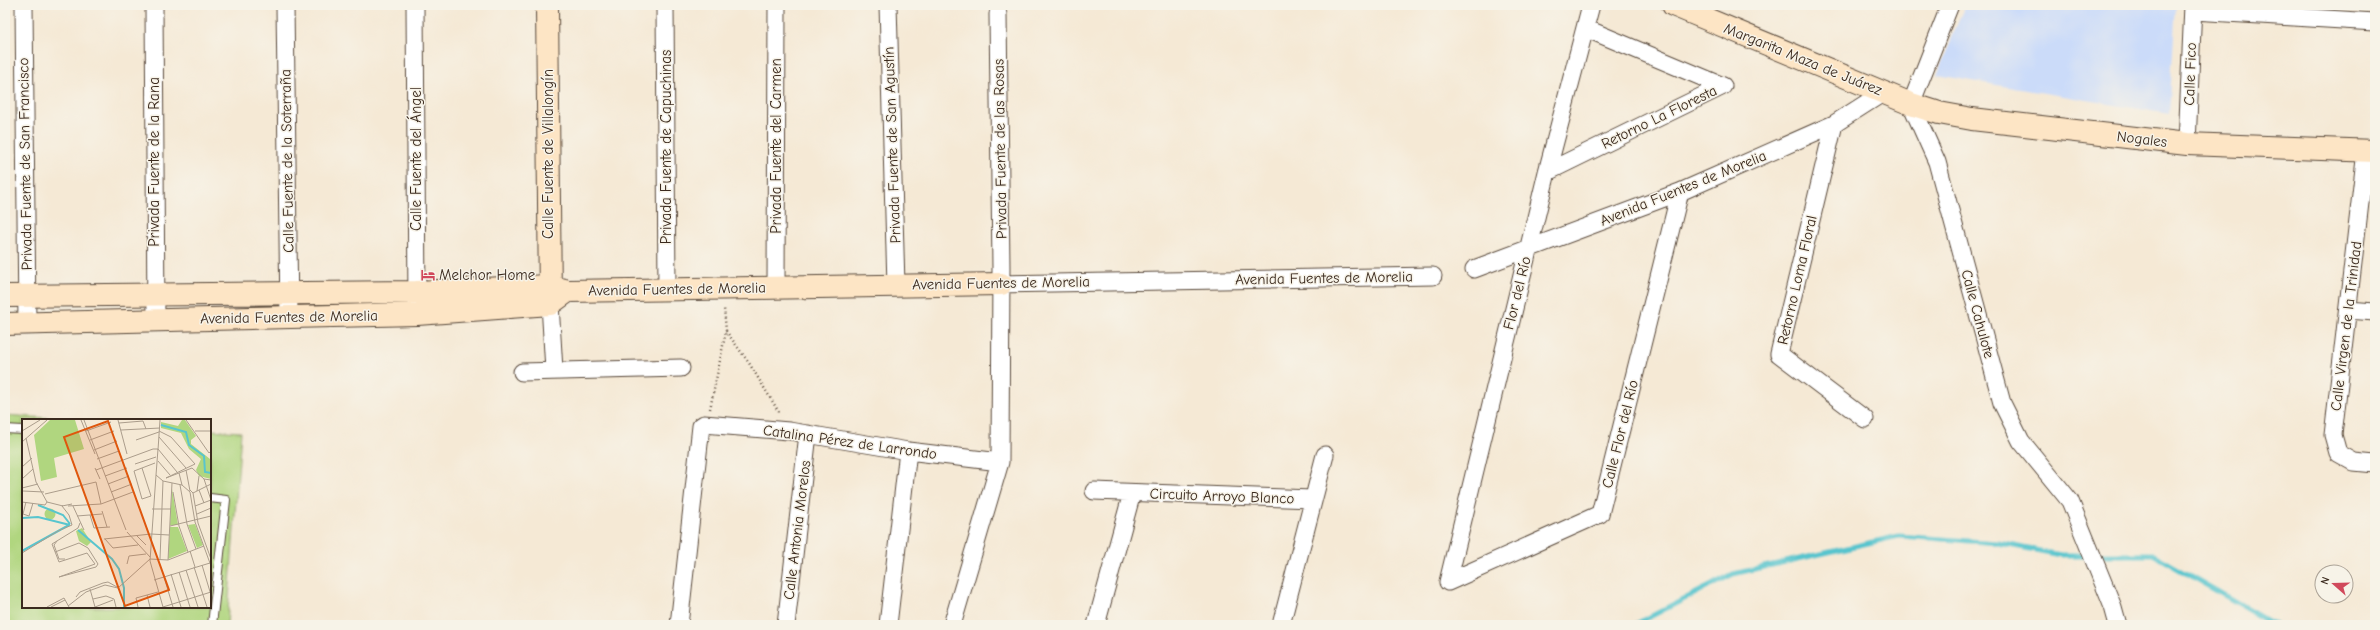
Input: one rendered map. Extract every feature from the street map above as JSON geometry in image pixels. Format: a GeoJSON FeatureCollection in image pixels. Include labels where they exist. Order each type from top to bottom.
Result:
{"type":"FeatureCollection","features":[{"type":"Feature","properties":{"kind":"street","name":"Privada Fuente de San Francisco"},"geometry":{"type":"LineString","coordinates":[[24,5],[27,323]]}},
{"type":"Feature","properties":{"kind":"street","name":"Privada Fuente de la Rana"},"geometry":{"type":"LineString","coordinates":[[154,5],[156,320]]}},
{"type":"Feature","properties":{"kind":"street","name":"Calle Fuente de la Soterraña"},"geometry":{"type":"LineString","coordinates":[[285,5],[288,317]]}},
{"type":"Feature","properties":{"kind":"street","name":"Calle Fuente del Ángel"},"geometry":{"type":"LineString","coordinates":[[415,5],[417,314]]}},
{"type":"Feature","properties":{"kind":"street","name":"Calle Fuente de Villalongín"},"geometry":{"type":"LineString","coordinates":[[547,5],[556,294]]}},
{"type":"Feature","properties":{"kind":"street","name":"Privada Fuente de Capuchinas"},"geometry":{"type":"LineString","coordinates":[[665,5],[667,289]]}},
{"type":"Feature","properties":{"kind":"street","name":"Privada Fuente del Carmen"},"geometry":{"type":"LineString","coordinates":[[776,5],[776,288]]}},
{"type":"Feature","properties":{"kind":"street","name":"Privada Fuente de San Agustín"},"geometry":{"type":"LineString","coordinates":[[888,5],[896,284]]}},
{"type":"Feature","properties":{"kind":"street","name":"Flor del Río"},"geometry":{"type":"LineString","coordinates":[[1448,582],[1547,172],[1591,5]]}},
{"type":"Feature","properties":{"kind":"street","name":"Margarita Maza de Juárez"},"geometry":{"type":"LineString","coordinates":[[1673,5],[1911,104]]}},
{"type":"Feature","properties":{"kind":"street"},"geometry":{"type":"LineString","coordinates":[[1911,104],[1950,5]]}},
{"type":"Feature","properties":{"kind":"street"},"geometry":{"type":"LineString","coordinates":[[2193,8],[2375,22]]}},
{"type":"Feature","properties":{"kind":"street","name":"Calle Fico"},"geometry":{"type":"LineString","coordinates":[[2187,144],[2193,8]]}},
{"type":"Feature","properties":{"kind":"street","name":"Privada Fuente de las Rosas"},"geometry":{"type":"LineString","coordinates":[[952,625],[1000,462],[1001,284],[998,14]]}},
{"type":"Feature","properties":{"kind":"street","name":"Retorno La Floresta"},"geometry":{"type":"LineString","coordinates":[[1547,172],[1723,86],[1585,28]]}},
{"type":"Feature","properties":{"kind":"street","name":"Avenida Fuentes de Morelia"},"geometry":{"type":"LineString","coordinates":[[1474,269],[1680,192],[1834,124],[1884,92]]}},
{"type":"Feature","properties":{"kind":"street","name":"Nogales"},"geometry":{"type":"LineString","coordinates":[[1911,104],[1972,119],[2187,144],[2371,151]]}},
{"type":"Feature","properties":{"kind":"street","name":"Calle Cahulote"},"geometry":{"type":"LineString","coordinates":[[1911,104],[1937,162],[2002,402],[2021,441],[2070,501],[2113,606],[2118,625]]}},
{"type":"Feature","properties":{"kind":"street","name":"Retorno Loma Floral"},"geometry":{"type":"LineString","coordinates":[[1834,124],[1779,354],[1865,419]]}},
{"type":"Feature","properties":{"kind":"street","name":"Calle Virgen de la Trinidad"},"geometry":{"type":"LineString","coordinates":[[2371,151],[2348,310],[2333,435],[2338,453],[2354,462],[2375,464]]}},
{"type":"Feature","properties":{"kind":"street","name":"Calle Flor del Río"},"geometry":{"type":"LineString","coordinates":[[1448,582],[1600,514],[1680,192]]}},
{"type":"Feature","properties":{"kind":"street","name":"Avenida Fuentes de Morelia"},"geometry":{"type":"LineString","coordinates":[[5,296],[155,296],[416,292],[556,294],[667,289],[776,288],[896,284],[1001,284],[1433,276]]}},
{"type":"Feature","properties":{"kind":"street","name":"Avenida Fuentes de Morelia"},"geometry":{"type":"LineString","coordinates":[[5,324],[417,314],[556,294]]}},
{"type":"Feature","properties":{"kind":"street"},"geometry":{"type":"LineString","coordinates":[[554,370],[556,294]]}},
{"type":"Feature","properties":{"kind":"street"},"geometry":{"type":"LineString","coordinates":[[2348,310],[2375,312]]}},
{"type":"Feature","properties":{"kind":"street"},"geometry":{"type":"LineString","coordinates":[[522,372],[681,368]]}},
{"type":"Feature","properties":{"kind":"street"},"geometry":{"type":"LineString","coordinates":[[680,625],[704,424]]}},
{"type":"Feature","properties":{"kind":"street","name":"Catalina Pérez de Larrondo"},"geometry":{"type":"LineString","coordinates":[[704,424],[808,434],[908,451],[1000,462]]}},
{"type":"Feature","properties":{"kind":"street","name":"Calle Antonia Morelos"},"geometry":{"type":"LineString","coordinates":[[786,625],[808,434]]}},
{"type":"Feature","properties":{"kind":"street"},"geometry":{"type":"LineString","coordinates":[[888,625],[908,451]]}},
{"type":"Feature","properties":{"kind":"street","name":"Circuito Arroyo Blanco"},"geometry":{"type":"LineString","coordinates":[[1281,625],[1312,499],[1325,455]]}},
{"type":"Feature","properties":{"kind":"street","name":"Circuito Arroyo Blanco"},"geometry":{"type":"LineString","coordinates":[[1094,491],[1312,499]]}},
{"type":"Feature","properties":{"kind":"street","name":"Circuito Arroyo Blanco"},"geometry":{"type":"LineString","coordinates":[[1096,625],[1132,493]]}},
{"type":"Feature","properties":{"kind":"street"},"geometry":{"type":"LineString","coordinates":[[2110,625],[2113,606]]}},
{"type":"Feature","properties":{"kind":"lane"},"geometry":{"type":"LineString","coordinates":[[5,429],[22,430]]}},
{"type":"Feature","properties":{"kind":"lane"},"geometry":{"type":"LineString","coordinates":[[211,498],[226,500],[212,625]]}},
{"type":"Feature","properties":{"kind":"path"},"geometry":{"type":"LineString","coordinates":[[704,424],[726,331],[722,288]]}},
{"type":"Feature","properties":{"kind":"path"},"geometry":{"type":"LineString","coordinates":[[726,331],[766,390],[789,432]]}},
{"type":"Feature","properties":{"kind":"shaded area"},"geometry":{"type":"Polygon","coordinates":[[[1965,5],[2176,5],[2169,114],[1937,75],[1965,5]]]}},
{"type":"Feature","properties":{"kind":"green space"},"geometry":{"type":"Polygon","coordinates":[[[5,415],[63,419],[22,419],[22,608],[211,608],[211,430],[241,432],[227,625],[5,625],[5,415]]]}},
{"type":"Feature","properties":{"kind":"waterway"},"geometry":{"type":"LineString","coordinates":[[1634,625],[1733,574],[1899,536],[1998,543],[2061,555],[2154,555],[2276,625]]}},
{"type":"Feature","properties":{"kind":"place","name":"Melchor Home"},"geometry":{"type":"Point","coordinates":[428,275]}}]}
